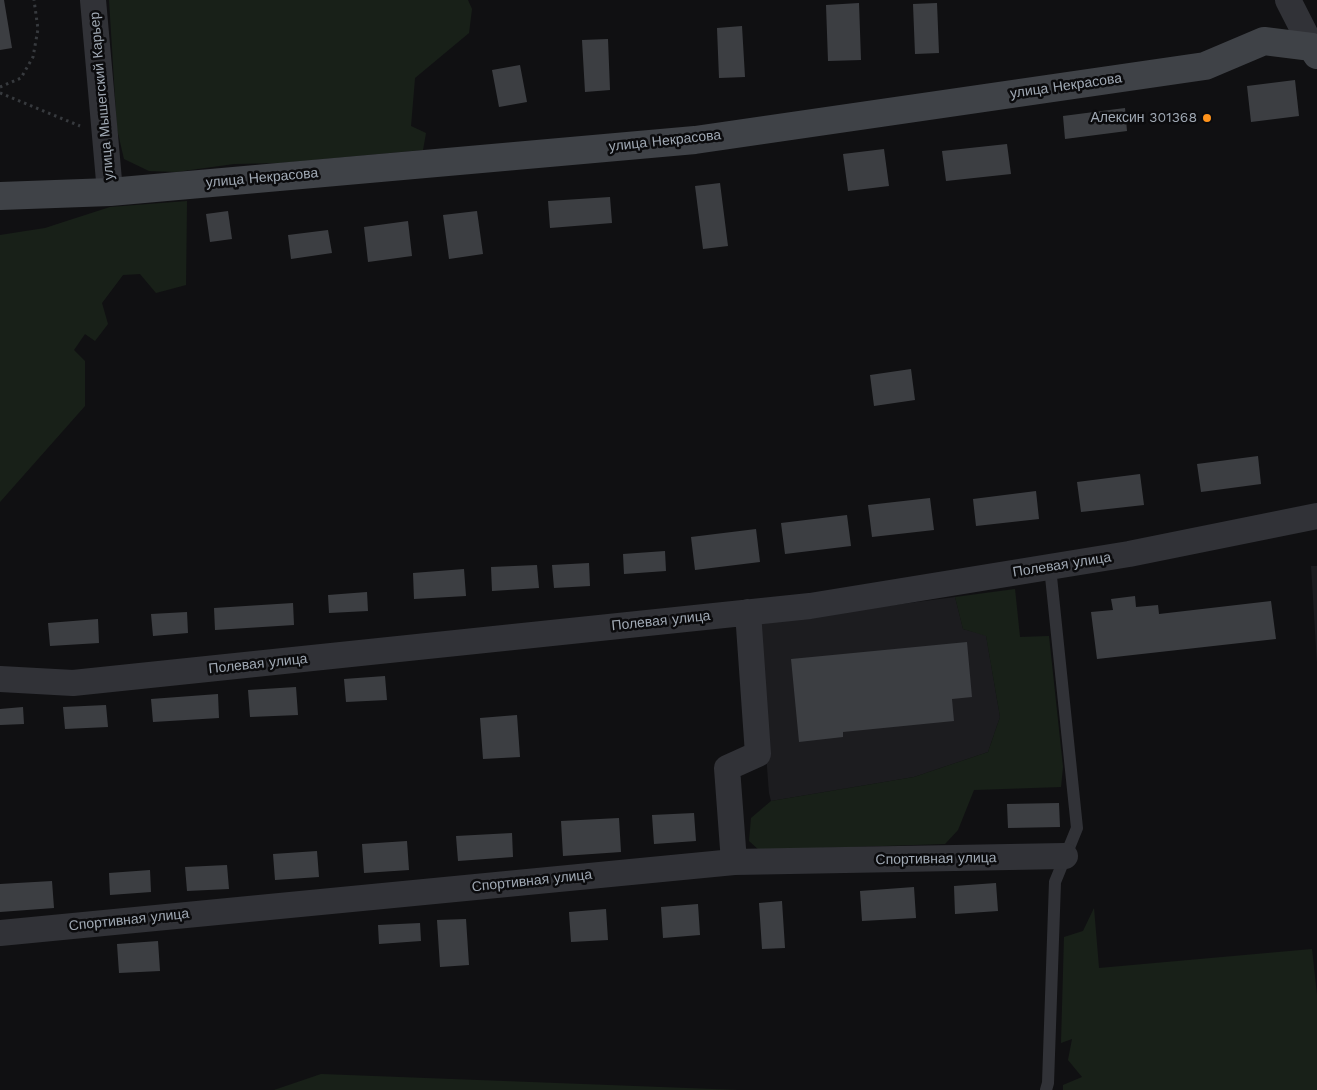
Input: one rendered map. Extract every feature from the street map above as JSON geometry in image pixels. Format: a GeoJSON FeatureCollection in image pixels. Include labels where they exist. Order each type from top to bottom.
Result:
{"type":"FeatureCollection","features":[{"type":"Feature","properties":{"kind":"main road","name":"улица Некрасова"},"geometry":{"type":"LineString","coordinates":[[0,196],[110,192],[695,140],[1205,66],[1264,41],[1314,51]]}},
{"type":"Feature","properties":{"kind":"street","name":"улица Мышегский Карьер"},"geometry":{"type":"LineString","coordinates":[[93,0],[110,192]]}},
{"type":"Feature","properties":{"kind":"street"},"geometry":{"type":"LineString","coordinates":[[1288,0],[1314,51]]}},
{"type":"Feature","properties":{"kind":"street","name":"Полевая улица"},"geometry":{"type":"LineString","coordinates":[[0,680],[73,683],[810,606],[1129,554],[1317,516]]}},
{"type":"Feature","properties":{"kind":"street"},"geometry":{"type":"LineString","coordinates":[[734,862],[727,768],[758,754],[748,612]]}},
{"type":"Feature","properties":{"kind":"street","name":"Спортивная улица"},"geometry":{"type":"LineString","coordinates":[[0,933],[734,862],[1065,856]]}},
{"type":"Feature","properties":{"kind":"lane"},"geometry":{"type":"LineString","coordinates":[[1046,1090],[1049,1073],[1055,882],[1077,828],[1050,566]]}},
{"type":"Feature","properties":{"kind":"path"},"geometry":{"type":"LineString","coordinates":[[0,87],[21,78],[33,57],[38,29],[34,0]]}},
{"type":"Feature","properties":{"kind":"path"},"geometry":{"type":"LineString","coordinates":[[0,93],[105,137]]}},
{"type":"Feature","properties":{"kind":"shaded area"},"geometry":{"type":"Polygon","coordinates":[[[109,0],[468,0],[472,9],[469,33],[415,78],[411,126],[426,133],[423,150],[280,163],[234,164],[176,172],[149,171],[124,159],[117,129],[109,0]]]}},
{"type":"Feature","properties":{"kind":"shaded area"},"geometry":{"type":"Polygon","coordinates":[[[187,201],[186,285],[156,293],[140,274],[123,275],[102,303],[108,324],[95,341],[85,334],[74,350],[85,361],[85,406],[0,502],[0,235],[45,228],[110,207],[187,201]]]}},
{"type":"Feature","properties":{"kind":"shaded area"},"geometry":{"type":"Polygon","coordinates":[[[1311,566],[1317,566],[1317,663],[1311,566]]]}},
{"type":"Feature","properties":{"kind":"shaded area"},"geometry":{"type":"Polygon","coordinates":[[[1015,589],[1020,637],[1049,636],[1063,767],[1061,787],[974,790],[958,830],[945,844],[759,850],[749,841],[751,818],[771,801],[914,777],[988,752],[1000,717],[986,636],[963,629],[955,597],[1015,589]]]}},
{"type":"Feature","properties":{"kind":"shaded area"},"geometry":{"type":"Polygon","coordinates":[[[955,597],[963,629],[986,635],[1000,717],[988,752],[914,777],[771,801],[756,623],[955,597]]]}},
{"type":"Feature","properties":{"kind":"shaded area"},"geometry":{"type":"Polygon","coordinates":[[[1094,908],[1099,968],[1312,949],[1317,995],[1317,1090],[1063,1090],[1063,1085],[1082,1077],[1068,1060],[1072,1039],[1061,1043],[1064,937],[1083,931],[1094,908]]]}},
{"type":"Feature","properties":{"kind":"shaded area"},"geometry":{"type":"Polygon","coordinates":[[[321,1074],[739,1090],[274,1090],[321,1074]]]}},
{"type":"Feature","properties":{"kind":"building"},"geometry":{"type":"Polygon","coordinates":[[[0,0],[4,0],[12,48],[0,50],[0,0]]]}},
{"type":"Feature","properties":{"kind":"building"},"geometry":{"type":"Polygon","coordinates":[[[859,3],[861,60],[828,61],[826,5],[859,3]]]}},
{"type":"Feature","properties":{"kind":"building"},"geometry":{"type":"Polygon","coordinates":[[[937,3],[939,53],[915,54],[913,4],[937,3]]]}},
{"type":"Feature","properties":{"kind":"building"},"geometry":{"type":"Polygon","coordinates":[[[742,26],[745,77],[719,78],[717,28],[742,26]]]}},
{"type":"Feature","properties":{"kind":"building"},"geometry":{"type":"Polygon","coordinates":[[[608,39],[610,90],[585,92],[582,40],[608,39]]]}},
{"type":"Feature","properties":{"kind":"building"},"geometry":{"type":"Polygon","coordinates":[[[520,65],[527,102],[499,107],[492,70],[520,65]]]}},
{"type":"Feature","properties":{"kind":"building"},"geometry":{"type":"Polygon","coordinates":[[[1295,80],[1299,116],[1251,122],[1247,86],[1295,80]]]}},
{"type":"Feature","properties":{"kind":"building"},"geometry":{"type":"Polygon","coordinates":[[[1125,108],[1127,131],[1065,139],[1063,116],[1125,108]]]}},
{"type":"Feature","properties":{"kind":"building"},"geometry":{"type":"Polygon","coordinates":[[[1007,144],[1011,174],[946,181],[942,151],[1007,144]]]}},
{"type":"Feature","properties":{"kind":"building"},"geometry":{"type":"Polygon","coordinates":[[[884,149],[889,186],[848,191],[843,154],[884,149]]]}},
{"type":"Feature","properties":{"kind":"building"},"geometry":{"type":"Polygon","coordinates":[[[720,183],[728,246],[703,249],[695,186],[720,183]]]}},
{"type":"Feature","properties":{"kind":"building"},"geometry":{"type":"Polygon","coordinates":[[[610,197],[612,223],[550,228],[548,201],[610,197]]]}},
{"type":"Feature","properties":{"kind":"building"},"geometry":{"type":"Polygon","coordinates":[[[228,211],[232,239],[210,242],[206,214],[228,211]]]}},
{"type":"Feature","properties":{"kind":"building"},"geometry":{"type":"Polygon","coordinates":[[[477,211],[483,254],[449,259],[443,215],[477,211]]]}},
{"type":"Feature","properties":{"kind":"building"},"geometry":{"type":"Polygon","coordinates":[[[408,221],[412,256],[368,262],[364,227],[408,221]]]}},
{"type":"Feature","properties":{"kind":"building"},"geometry":{"type":"Polygon","coordinates":[[[328,230],[332,253],[291,259],[288,235],[328,230]]]}},
{"type":"Feature","properties":{"kind":"building"},"geometry":{"type":"Polygon","coordinates":[[[911,369],[915,400],[874,406],[870,375],[911,369]]]}},
{"type":"Feature","properties":{"kind":"building"},"geometry":{"type":"Polygon","coordinates":[[[1258,456],[1261,484],[1201,492],[1197,464],[1258,456]]]}},
{"type":"Feature","properties":{"kind":"building"},"geometry":{"type":"Polygon","coordinates":[[[1140,474],[1144,505],[1081,512],[1077,482],[1140,474]]]}},
{"type":"Feature","properties":{"kind":"building"},"geometry":{"type":"Polygon","coordinates":[[[1036,491],[1039,519],[976,526],[973,499],[1036,491]]]}},
{"type":"Feature","properties":{"kind":"building"},"geometry":{"type":"Polygon","coordinates":[[[930,498],[934,530],[872,537],[868,505],[930,498]]]}},
{"type":"Feature","properties":{"kind":"building"},"geometry":{"type":"Polygon","coordinates":[[[847,515],[851,546],[785,554],[781,523],[847,515]]]}},
{"type":"Feature","properties":{"kind":"building"},"geometry":{"type":"Polygon","coordinates":[[[756,529],[760,562],[695,570],[691,537],[756,529]]]}},
{"type":"Feature","properties":{"kind":"building"},"geometry":{"type":"Polygon","coordinates":[[[665,551],[666,571],[624,574],[623,554],[665,551]]]}},
{"type":"Feature","properties":{"kind":"building"},"geometry":{"type":"Polygon","coordinates":[[[589,563],[590,586],[554,588],[552,565],[589,563]]]}},
{"type":"Feature","properties":{"kind":"building"},"geometry":{"type":"Polygon","coordinates":[[[537,565],[539,588],[492,591],[491,567],[537,565]]]}},
{"type":"Feature","properties":{"kind":"building"},"geometry":{"type":"Polygon","coordinates":[[[464,569],[466,596],[414,599],[413,573],[464,569]]]}},
{"type":"Feature","properties":{"kind":"building"},"geometry":{"type":"Polygon","coordinates":[[[367,592],[368,611],[329,613],[328,595],[367,592]]]}},
{"type":"Feature","properties":{"kind":"building"},"geometry":{"type":"Polygon","coordinates":[[[1135,596],[1136,607],[1158,605],[1159,614],[1271,601],[1276,639],[1097,659],[1091,612],[1113,610],[1111,599],[1135,596]]]}},
{"type":"Feature","properties":{"kind":"building"},"geometry":{"type":"Polygon","coordinates":[[[293,603],[294,625],[215,630],[214,608],[293,603]]]}},
{"type":"Feature","properties":{"kind":"building"},"geometry":{"type":"Polygon","coordinates":[[[187,612],[188,633],[153,636],[151,614],[187,612]]]}},
{"type":"Feature","properties":{"kind":"building"},"geometry":{"type":"Polygon","coordinates":[[[98,619],[99,643],[50,646],[48,623],[98,619]]]}},
{"type":"Feature","properties":{"kind":"building"},"geometry":{"type":"Polygon","coordinates":[[[967,642],[972,697],[952,699],[954,721],[843,732],[843,737],[799,742],[791,659],[967,642]]]}},
{"type":"Feature","properties":{"kind":"building"},"geometry":{"type":"Polygon","coordinates":[[[385,676],[387,700],[346,702],[344,679],[385,676]]]}},
{"type":"Feature","properties":{"kind":"building"},"geometry":{"type":"Polygon","coordinates":[[[296,687],[298,715],[250,717],[248,690],[296,687]]]}},
{"type":"Feature","properties":{"kind":"building"},"geometry":{"type":"Polygon","coordinates":[[[218,694],[219,718],[153,722],[151,699],[218,694]]]}},
{"type":"Feature","properties":{"kind":"building"},"geometry":{"type":"Polygon","coordinates":[[[106,705],[108,727],[65,729],[63,707],[106,705]]]}},
{"type":"Feature","properties":{"kind":"building"},"geometry":{"type":"Polygon","coordinates":[[[23,707],[24,724],[0,725],[0,709],[23,707]]]}},
{"type":"Feature","properties":{"kind":"building"},"geometry":{"type":"Polygon","coordinates":[[[517,715],[520,757],[483,759],[480,718],[517,715]]]}},
{"type":"Feature","properties":{"kind":"building"},"geometry":{"type":"Polygon","coordinates":[[[1059,803],[1060,827],[1008,828],[1007,804],[1059,803]]]}},
{"type":"Feature","properties":{"kind":"building"},"geometry":{"type":"Polygon","coordinates":[[[694,813],[696,841],[654,844],[652,815],[694,813]]]}},
{"type":"Feature","properties":{"kind":"building"},"geometry":{"type":"Polygon","coordinates":[[[619,818],[621,852],[563,856],[561,821],[619,818]]]}},
{"type":"Feature","properties":{"kind":"building"},"geometry":{"type":"Polygon","coordinates":[[[512,833],[513,857],[458,861],[456,836],[512,833]]]}},
{"type":"Feature","properties":{"kind":"building"},"geometry":{"type":"Polygon","coordinates":[[[407,841],[409,870],[364,873],[362,844],[407,841]]]}},
{"type":"Feature","properties":{"kind":"building"},"geometry":{"type":"Polygon","coordinates":[[[317,851],[319,877],[275,880],[273,854],[317,851]]]}},
{"type":"Feature","properties":{"kind":"building"},"geometry":{"type":"Polygon","coordinates":[[[227,865],[229,889],[187,891],[185,867],[227,865]]]}},
{"type":"Feature","properties":{"kind":"building"},"geometry":{"type":"Polygon","coordinates":[[[150,870],[151,892],[110,895],[109,873],[150,870]]]}},
{"type":"Feature","properties":{"kind":"building"},"geometry":{"type":"Polygon","coordinates":[[[52,881],[54,908],[0,912],[0,884],[52,881]]]}},
{"type":"Feature","properties":{"kind":"building"},"geometry":{"type":"Polygon","coordinates":[[[996,883],[998,911],[955,914],[954,886],[996,883]]]}},
{"type":"Feature","properties":{"kind":"building"},"geometry":{"type":"Polygon","coordinates":[[[914,887],[916,918],[862,921],[860,891],[914,887]]]}},
{"type":"Feature","properties":{"kind":"building"},"geometry":{"type":"Polygon","coordinates":[[[782,901],[785,948],[762,949],[759,903],[782,901]]]}},
{"type":"Feature","properties":{"kind":"building"},"geometry":{"type":"Polygon","coordinates":[[[698,904],[700,935],[663,938],[661,907],[698,904]]]}},
{"type":"Feature","properties":{"kind":"building"},"geometry":{"type":"Polygon","coordinates":[[[606,909],[608,940],[571,942],[569,912],[606,909]]]}},
{"type":"Feature","properties":{"kind":"building"},"geometry":{"type":"Polygon","coordinates":[[[466,919],[469,965],[440,967],[437,920],[466,919]]]}},
{"type":"Feature","properties":{"kind":"building"},"geometry":{"type":"Polygon","coordinates":[[[420,923],[421,941],[379,944],[378,925],[420,923]]]}},
{"type":"Feature","properties":{"kind":"building"},"geometry":{"type":"Polygon","coordinates":[[[158,941],[160,971],[119,973],[117,944],[158,941]]]}},
{"type":"Feature","properties":{"kind":"place","name":"Алексин 301368"},"geometry":{"type":"Point","coordinates":[1207,118]}}]}
